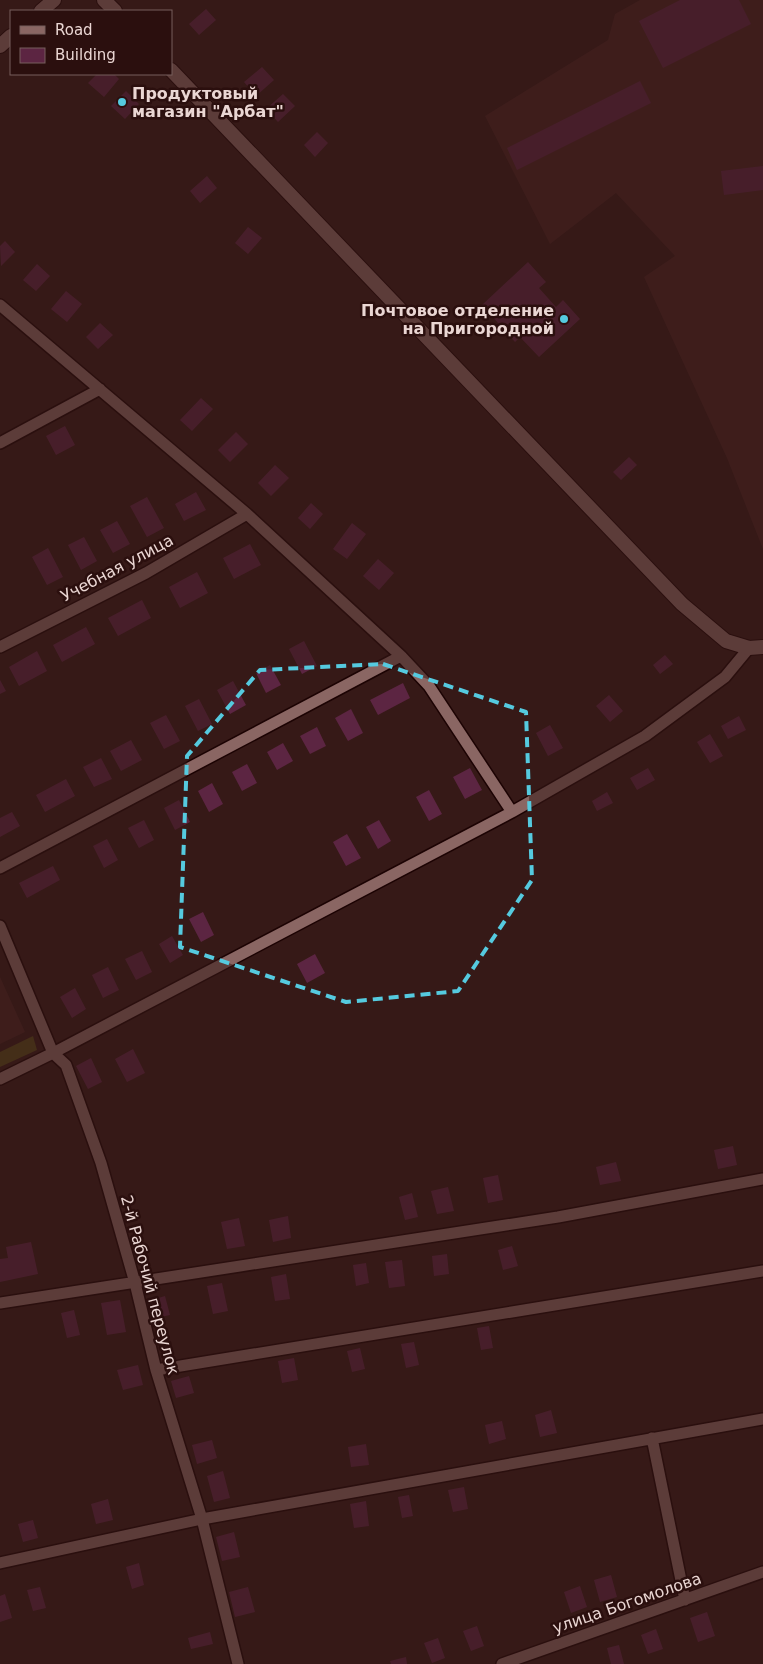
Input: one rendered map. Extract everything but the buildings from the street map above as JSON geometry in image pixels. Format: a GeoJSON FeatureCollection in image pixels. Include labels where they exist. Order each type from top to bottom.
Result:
{"type":"FeatureCollection","features":[{"type":"Feature","properties":{"kind":"street"},"geometry":{"type":"LineString","coordinates":[[42,10],[54,0]]}},
{"type":"Feature","properties":{"kind":"street"},"geometry":{"type":"LineString","coordinates":[[104,0],[114,10]]}},
{"type":"Feature","properties":{"kind":"street"},"geometry":{"type":"LineString","coordinates":[[0,46],[10,37]]}},
{"type":"Feature","properties":{"kind":"street"},"geometry":{"type":"LineString","coordinates":[[172,71],[682,604],[726,641],[756,648]]}},
{"type":"Feature","properties":{"kind":"street"},"geometry":{"type":"LineString","coordinates":[[0,305],[248,514],[401,656],[429,686],[512,812]]}},
{"type":"Feature","properties":{"kind":"street"},"geometry":{"type":"LineString","coordinates":[[0,443],[100,389]]}},
{"type":"Feature","properties":{"kind":"street","name":"Учебная улица"},"geometry":{"type":"LineString","coordinates":[[0,647],[146,573],[248,514]]}},
{"type":"Feature","properties":{"kind":"street"},"geometry":{"type":"LineString","coordinates":[[0,1078],[53,1053],[512,812],[644,736],[725,677],[756,648]]}},
{"type":"Feature","properties":{"kind":"street"},"geometry":{"type":"LineString","coordinates":[[0,868],[401,656]]}},
{"type":"Feature","properties":{"kind":"street","name":"2-й Рабочий переулок"},"geometry":{"type":"LineString","coordinates":[[0,926],[53,1053],[66,1065],[101,1163],[135,1282],[156,1370],[202,1518],[238,1664]]}},
{"type":"Feature","properties":{"kind":"street"},"geometry":{"type":"LineString","coordinates":[[0,1303],[558,1216],[763,1179]]}},
{"type":"Feature","properties":{"kind":"street"},"geometry":{"type":"LineString","coordinates":[[156,1370],[763,1271]]}},
{"type":"Feature","properties":{"kind":"street"},"geometry":{"type":"LineString","coordinates":[[0,1563],[202,1518],[763,1419]]}},
{"type":"Feature","properties":{"kind":"street"},"geometry":{"type":"LineString","coordinates":[[652,1438],[685,1600]]}},
{"type":"Feature","properties":{"kind":"street","name":"улица Богомолова"},"geometry":{"type":"LineString","coordinates":[[502,1664],[763,1572]]}},
{"type":"Feature","properties":{"kind":"highlighted area"},"geometry":{"type":"Polygon","coordinates":[[[383,664],[526,712],[532,880],[458,991],[346,1002],[180,947],[187,756],[260,670],[383,664]]]}},
{"type":"Feature","properties":{"kind":"shaded area"},"geometry":{"type":"Polygon","coordinates":[[[640,0],[763,0],[763,549],[727,458],[644,277],[675,256],[616,193],[550,244],[485,116],[608,40],[615,14],[640,0]]]}},
{"type":"Feature","properties":{"kind":"shaded area"},"geometry":{"type":"Polygon","coordinates":[[[0,977],[25,1032],[0,1044],[0,977]]]}},
{"type":"Feature","properties":{"kind":"shaded area"},"geometry":{"type":"Polygon","coordinates":[[[33,1036],[37,1050],[0,1067],[0,1052],[33,1036]]]}},
{"type":"Feature","properties":{"kind":"place","name":"Продуктовый магазин \"Арбат\""},"geometry":{"type":"Point","coordinates":[122,102]}},
{"type":"Feature","properties":{"kind":"place","name":"Почтовое отделение на Пригородной"},"geometry":{"type":"Point","coordinates":[564,319]}}]}
